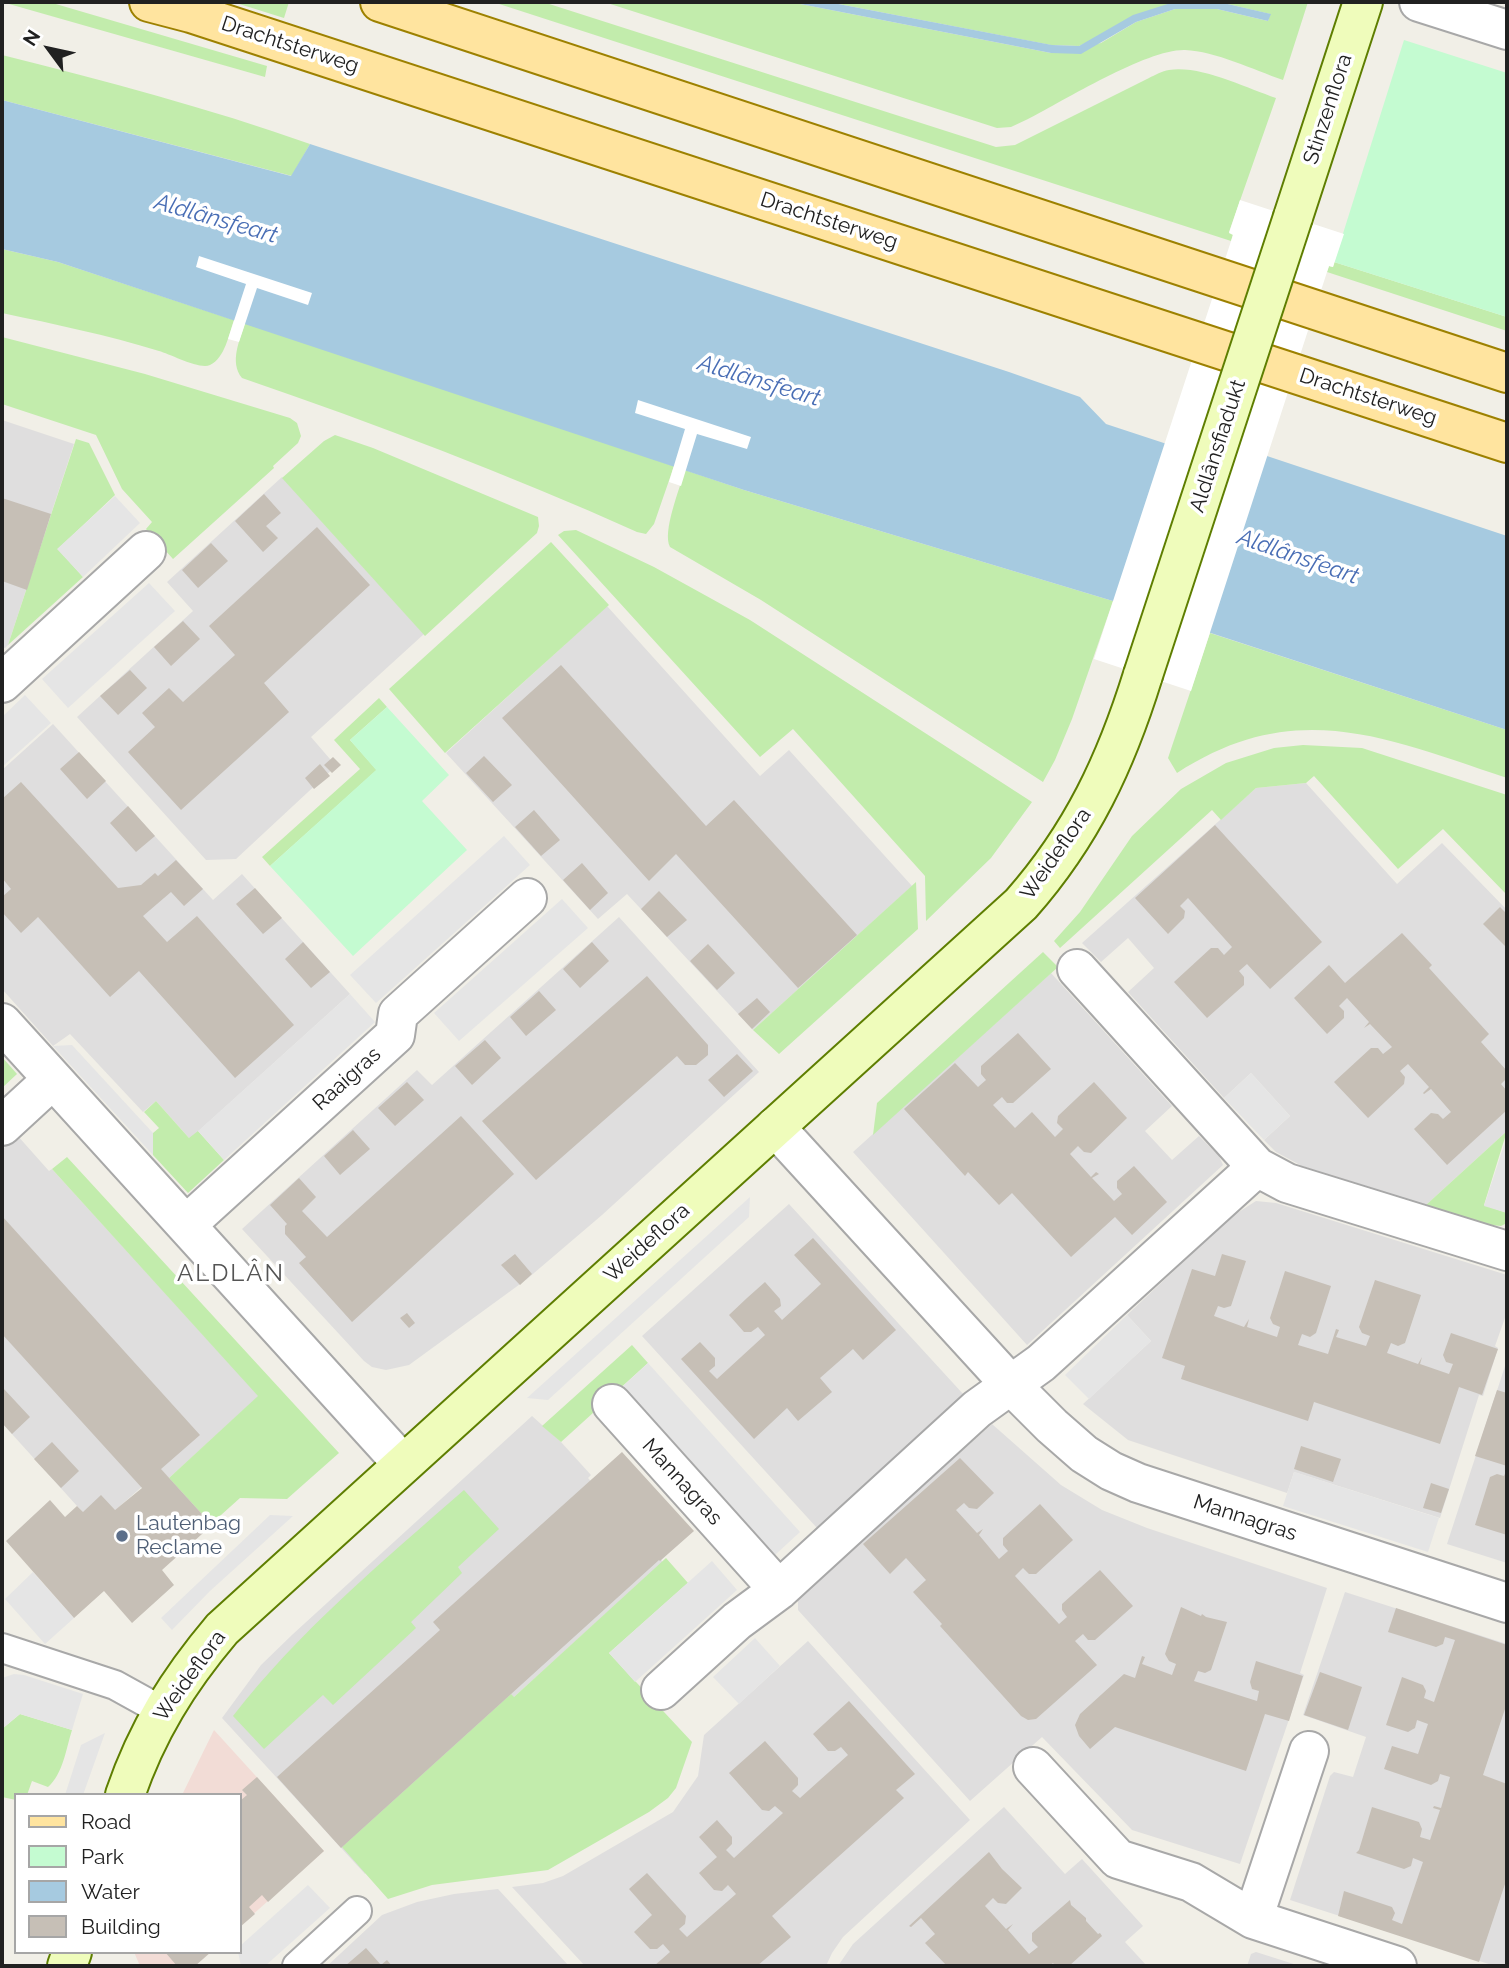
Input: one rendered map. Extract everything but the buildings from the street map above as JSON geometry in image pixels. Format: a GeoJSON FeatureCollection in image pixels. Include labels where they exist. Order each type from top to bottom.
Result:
{"type":"FeatureCollection","features":[{"type":"Feature","properties":{"kind":"main road","name":"Drachtsterweg"},"geometry":{"type":"LineString","coordinates":[[149,2],[191,13],[1507,443]]}},
{"type":"Feature","properties":{"kind":"main road"},"geometry":{"type":"LineString","coordinates":[[380,2],[1507,373]]}},
{"type":"Feature","properties":{"kind":"street","name":"Stinzenflora"},"geometry":{"type":"LineString","coordinates":[[1293,217],[1363,2]]}},
{"type":"Feature","properties":{"kind":"street"},"geometry":{"type":"LineString","coordinates":[[1419,2],[1507,30]]}},
{"type":"Feature","properties":{"kind":"street","name":"Aldlânsfiadukt"},"geometry":{"type":"LineString","coordinates":[[1143,675],[1293,217]]}},
{"type":"Feature","properties":{"kind":"street"},"geometry":{"type":"LineString","coordinates":[[2,683],[146,551]]}},
{"type":"Feature","properties":{"kind":"street","name":"Weideflora"},"geometry":{"type":"LineString","coordinates":[[126,1793],[145,1741],[162,1711],[196,1659],[222,1629],[1003,922],[1033,891],[1073,836],[1106,775],[1120,746],[1143,675]]}},
{"type":"Feature","properties":{"kind":"street","name":"Raaigras"},"geometry":{"type":"LineString","coordinates":[[186,1225],[396,1035],[398,1014],[527,898]]}},
{"type":"Feature","properties":{"kind":"street"},"geometry":{"type":"LineString","coordinates":[[1077,969],[1257,1167],[1287,1183],[1507,1251]]}},
{"type":"Feature","properties":{"kind":"street"},"geometry":{"type":"LineString","coordinates":[[2,1023],[403,1464]]}},
{"type":"Feature","properties":{"kind":"street"},"geometry":{"type":"LineString","coordinates":[[2,1126],[52,1080]]}},
{"type":"Feature","properties":{"kind":"street","name":"Mannagras"},"geometry":{"type":"LineString","coordinates":[[775,1127],[1011,1385],[1084,1454],[1111,1471],[1150,1487],[1507,1603]]}},
{"type":"Feature","properties":{"kind":"street"},"geometry":{"type":"LineString","coordinates":[[661,1690],[737,1621],[779,1590],[977,1409],[1041,1363],[1257,1167]]}},
{"type":"Feature","properties":{"kind":"street","name":"Mannagras"},"geometry":{"type":"LineString","coordinates":[[612,1404],[779,1590]]}},
{"type":"Feature","properties":{"kind":"street"},"geometry":{"type":"LineString","coordinates":[[1253,1919],[1309,1751]]}},
{"type":"Feature","properties":{"kind":"street"},"geometry":{"type":"LineString","coordinates":[[1033,1767],[1118,1859],[1191,1882],[1253,1919],[1397,1966]]}},
{"type":"Feature","properties":{"kind":"lane"},"geometry":{"type":"LineString","coordinates":[[2,1648],[115,1685],[162,1711]]}},
{"type":"Feature","properties":{"kind":"lane"},"geometry":{"type":"LineString","coordinates":[[297,1966],[357,1911]]}},
{"type":"Feature","properties":{"kind":"shaded area"},"geometry":{"type":"Polygon","coordinates":[[[2,420],[74,444],[5,648],[2,647],[2,420]]]}},
{"type":"Feature","properties":{"kind":"shaded area"},"geometry":{"type":"Polygon","coordinates":[[[282,477],[424,634],[311,737],[336,766],[236,859],[206,860],[77,717],[193,611],[167,582],[282,477]]]}},
{"type":"Feature","properties":{"kind":"shaded area"},"geometry":{"type":"Polygon","coordinates":[[[115,496],[140,523],[83,577],[57,549],[115,496]]]}},
{"type":"Feature","properties":{"kind":"shaded area"},"geometry":{"type":"Polygon","coordinates":[[[149,583],[175,611],[68,708],[42,679],[149,583]]]}},
{"type":"Feature","properties":{"kind":"shaded area"},"geometry":{"type":"Polygon","coordinates":[[[607,606],[760,776],[789,750],[912,886],[753,1030],[627,894],[598,919],[446,753],[607,606]]]}},
{"type":"Feature","properties":{"kind":"shaded area"},"geometry":{"type":"Polygon","coordinates":[[[25,695],[51,723],[2,767],[2,717],[25,695]]]}},
{"type":"Feature","properties":{"kind":"shaded area"},"geometry":{"type":"Polygon","coordinates":[[[53,724],[213,900],[242,874],[350,994],[190,1139],[156,1101],[143,1112],[70,1034],[53,1046],[2,989],[2,770],[53,724]]]}},
{"type":"Feature","properties":{"kind":"shaded area"},"geometry":{"type":"Polygon","coordinates":[[[1306,783],[1397,884],[1442,843],[1507,910],[1507,1131],[1426,1205],[1302,1166],[1276,1152],[1264,1140],[1290,1116],[1251,1073],[1224,1098],[1128,992],[1154,968],[1128,938],[1101,962],[1082,943],[1256,788],[1306,783]]]}},
{"type":"Feature","properties":{"kind":"shaded area"},"geometry":{"type":"Polygon","coordinates":[[[504,836],[530,865],[376,1003],[350,975],[504,836]]]}},
{"type":"Feature","properties":{"kind":"shaded area"},"geometry":{"type":"Polygon","coordinates":[[[562,899],[588,928],[459,1041],[434,1013],[562,899]]]}},
{"type":"Feature","properties":{"kind":"shaded area"},"geometry":{"type":"Polygon","coordinates":[[[619,917],[759,1072],[602,1215],[527,1279],[409,1365],[386,1370],[372,1367],[242,1229],[417,1070],[432,1085],[619,917]]]}},
{"type":"Feature","properties":{"kind":"shaded area"},"geometry":{"type":"Polygon","coordinates":[[[1051,973],[1172,1106],[1145,1131],[1172,1160],[1199,1136],[1219,1156],[1223,1165],[1027,1345],[853,1152],[1051,973]]]}},
{"type":"Feature","properties":{"kind":"shaded area"},"geometry":{"type":"Polygon","coordinates":[[[350,994],[375,1022],[224,1160],[198,1131],[350,994]]]}},
{"type":"Feature","properties":{"kind":"shaded area"},"geometry":{"type":"Polygon","coordinates":[[[72,1045],[153,1133],[153,1155],[53,1046],[72,1045]]]}},
{"type":"Feature","properties":{"kind":"shaded area"},"geometry":{"type":"Polygon","coordinates":[[[1251,1073],[1290,1116],[1264,1140],[1224,1098],[1251,1073]]]}},
{"type":"Feature","properties":{"kind":"shaded area"},"geometry":{"type":"Polygon","coordinates":[[[17,1135],[49,1171],[52,1169],[259,1396],[169,1478],[161,1470],[96,1527],[2,1423],[2,1150],[17,1135]]]}},
{"type":"Feature","properties":{"kind":"shaded area"},"geometry":{"type":"Polygon","coordinates":[[[1507,1136],[1507,1213],[1484,1206],[1507,1136]]]}},
{"type":"Feature","properties":{"kind":"shaded area"},"geometry":{"type":"Polygon","coordinates":[[[750,1197],[749,1217],[548,1400],[527,1398],[750,1197]]]}},
{"type":"Feature","properties":{"kind":"shaded area"},"geometry":{"type":"Polygon","coordinates":[[[1256,1201],[1276,1203],[1507,1275],[1507,1312],[1495,1346],[1498,1348],[1483,1396],[1479,1395],[1440,1518],[1294,1472],[1287,1493],[1128,1440],[1083,1404],[1151,1341],[1127,1315],[1231,1217],[1256,1201]]]}},
{"type":"Feature","properties":{"kind":"shaded area"},"geometry":{"type":"Polygon","coordinates":[[[789,1204],[964,1395],[817,1528],[642,1336],[789,1204]]]}},
{"type":"Feature","properties":{"kind":"shaded area"},"geometry":{"type":"Polygon","coordinates":[[[1127,1315],[1151,1341],[1089,1399],[1065,1375],[1127,1315]]]}},
{"type":"Feature","properties":{"kind":"shaded area"},"geometry":{"type":"Polygon","coordinates":[[[1507,1360],[1507,1563],[1447,1544],[1507,1360]]]}},
{"type":"Feature","properties":{"kind":"shaded area"},"geometry":{"type":"Polygon","coordinates":[[[648,1363],[800,1532],[775,1555],[623,1386],[648,1363]]]}},
{"type":"Feature","properties":{"kind":"shaded area"},"geometry":{"type":"Polygon","coordinates":[[[532,1416],[561,1442],[591,1475],[588,1478],[663,1562],[514,1697],[365,1874],[222,1718],[261,1665],[532,1416]]]}},
{"type":"Feature","properties":{"kind":"shaded area"},"geometry":{"type":"Polygon","coordinates":[[[992,1424],[1061,1485],[1102,1510],[1147,1528],[1327,1588],[1300,1673],[1304,1675],[1240,1864],[1132,1830],[1042,1737],[970,1801],[798,1610],[800,1596],[992,1424]]]}},
{"type":"Feature","properties":{"kind":"shaded area"},"geometry":{"type":"Polygon","coordinates":[[[1294,1472],[1439,1518],[1428,1552],[1283,1506],[1294,1472]]]}},
{"type":"Feature","properties":{"kind":"shaded area"},"geometry":{"type":"Polygon","coordinates":[[[270,1515],[293,1516],[210,1591],[172,1630],[161,1618],[270,1515]]]}},
{"type":"Feature","properties":{"kind":"shaded area"},"geometry":{"type":"Polygon","coordinates":[[[712,1561],[737,1590],[635,1682],[609,1653],[712,1561]]]}},
{"type":"Feature","properties":{"kind":"shaded area"},"geometry":{"type":"Polygon","coordinates":[[[33,1572],[74,1618],[45,1644],[5,1599],[33,1572]]]}},
{"type":"Feature","properties":{"kind":"shaded area"},"geometry":{"type":"Polygon","coordinates":[[[1345,1592],[1507,1644],[1507,1966],[1495,1966],[1290,1900],[1330,1776],[1334,1772],[1353,1777],[1366,1737],[1303,1715],[1345,1592]]]}},
{"type":"Feature","properties":{"kind":"shaded area"},"geometry":{"type":"Polygon","coordinates":[[[755,1638],[780,1666],[739,1704],[713,1677],[755,1638]]]}},
{"type":"Feature","properties":{"kind":"shaded area"},"geometry":{"type":"Polygon","coordinates":[[[808,1641],[970,1820],[843,1937],[826,1966],[585,1966],[512,1887],[543,1883],[563,1876],[673,1812],[698,1776],[704,1735],[808,1641]]]}},
{"type":"Feature","properties":{"kind":"shaded area"},"geometry":{"type":"Polygon","coordinates":[[[14,1674],[83,1694],[72,1730],[20,1714],[2,1729],[2,1678],[14,1674]]]}},
{"type":"Feature","properties":{"kind":"shaded area"},"geometry":{"type":"Polygon","coordinates":[[[214,1730],[324,1851],[242,1924],[242,1793],[183,1793],[214,1730]]]}},
{"type":"Feature","properties":{"kind":"shaded area"},"geometry":{"type":"Polygon","coordinates":[[[105,1733],[84,1793],[66,1793],[81,1745],[105,1733]]]}},
{"type":"Feature","properties":{"kind":"shaded area"},"geometry":{"type":"Polygon","coordinates":[[[1004,1807],[1065,1874],[1082,1859],[1143,1926],[1125,1942],[1147,1966],[838,1966],[853,1944],[1004,1807]]]}},
{"type":"Feature","properties":{"kind":"shaded area"},"geometry":{"type":"Polygon","coordinates":[[[308,1885],[330,1908],[265,1966],[241,1966],[238,1954],[242,1954],[242,1944],[308,1885]]]}},
{"type":"Feature","properties":{"kind":"shaded area"},"geometry":{"type":"Polygon","coordinates":[[[498,1889],[569,1966],[327,1966],[382,1915],[417,1902],[498,1889]]]}},
{"type":"Feature","properties":{"kind":"shaded area"},"geometry":{"type":"Polygon","coordinates":[[[1256,1952],[1300,1966],[1247,1966],[1251,1954],[1256,1952]]]}},
{"type":"Feature","properties":{"kind":"shaded area"},"geometry":{"type":"Polygon","coordinates":[[[135,1954],[208,1954],[195,1966],[140,1966],[135,1954]]]}},
{"type":"Feature","properties":{"kind":"green space"},"geometry":{"type":"Polygon","coordinates":[[[2,2],[49,2],[267,66],[265,77],[2,2]]]}},
{"type":"Feature","properties":{"kind":"green space"},"geometry":{"type":"Polygon","coordinates":[[[233,2],[289,2],[284,18],[233,2]]]}},
{"type":"Feature","properties":{"kind":"green space"},"geometry":{"type":"Polygon","coordinates":[[[493,2],[543,2],[996,147],[1015,145],[1169,70],[1182,69],[1209,74],[1276,98],[1229,232],[1233,234],[1231,241],[493,2]]]}},
{"type":"Feature","properties":{"kind":"green space"},"geometry":{"type":"Polygon","coordinates":[[[604,2],[790,2],[1051,53],[1101,43],[1136,22],[1175,9],[1217,9],[1268,21],[1270,14],[1219,2],[1308,2],[1283,80],[1197,51],[1169,52],[1128,66],[1011,127],[997,128],[604,2]]]}},
{"type":"Feature","properties":{"kind":"green space"},"geometry":{"type":"Polygon","coordinates":[[[828,2],[1174,2],[1079,46],[1051,45],[828,2]]]}},
{"type":"Feature","properties":{"kind":"green space"},"geometry":{"type":"Polygon","coordinates":[[[1404,40],[1507,73],[1507,317],[1334,262],[1404,40]]]}},
{"type":"Feature","properties":{"kind":"green space"},"geometry":{"type":"Polygon","coordinates":[[[2,55],[195,107],[310,144],[292,176],[2,100],[2,55]]]}},
{"type":"Feature","properties":{"kind":"green space"},"geometry":{"type":"Polygon","coordinates":[[[2,249],[58,262],[234,320],[226,345],[215,362],[205,366],[120,340],[2,313],[2,249]]]}},
{"type":"Feature","properties":{"kind":"green space"},"geometry":{"type":"Polygon","coordinates":[[[1334,262],[1507,317],[1507,331],[1327,272],[1334,262]]]}},
{"type":"Feature","properties":{"kind":"green space"},"geometry":{"type":"Polygon","coordinates":[[[245,323],[674,466],[654,524],[646,534],[637,532],[441,450],[242,378],[238,372],[236,358],[245,323]]]}},
{"type":"Feature","properties":{"kind":"green space"},"geometry":{"type":"Polygon","coordinates":[[[2,337],[145,374],[290,418],[297,423],[301,436],[298,443],[273,466],[274,468],[173,559],[146,529],[152,522],[122,489],[96,435],[2,404],[2,337]]]}},
{"type":"Feature","properties":{"kind":"green space"},"geometry":{"type":"Polygon","coordinates":[[[335,435],[373,448],[538,517],[537,533],[425,636],[282,478],[324,441],[335,435]]]}},
{"type":"Feature","properties":{"kind":"green space"},"geometry":{"type":"Polygon","coordinates":[[[76,439],[89,443],[115,495],[58,549],[83,577],[8,645],[76,439]]]}},
{"type":"Feature","properties":{"kind":"green space"},"geometry":{"type":"Polygon","coordinates":[[[685,470],[1113,601],[1072,719],[1043,782],[761,600],[670,547],[668,531],[685,470]]]}},
{"type":"Feature","properties":{"kind":"green space"},"geometry":{"type":"Polygon","coordinates":[[[576,530],[654,567],[750,620],[1032,802],[991,858],[926,921],[925,876],[793,729],[760,757],[558,535],[564,531],[576,530]]]}},
{"type":"Feature","properties":{"kind":"green space"},"geometry":{"type":"Polygon","coordinates":[[[551,542],[609,605],[445,753],[389,689],[551,542]]]}},
{"type":"Feature","properties":{"kind":"green space"},"geometry":{"type":"Polygon","coordinates":[[[1210,633],[1507,730],[1507,778],[1381,739],[1341,732],[1302,730],[1261,736],[1220,749],[1177,773],[1168,758],[1210,633]]]}},
{"type":"Feature","properties":{"kind":"green space"},"geometry":{"type":"Polygon","coordinates":[[[379,698],[387,707],[350,740],[377,770],[270,866],[262,857],[360,769],[334,740],[379,698]]]}},
{"type":"Feature","properties":{"kind":"green space"},"geometry":{"type":"Polygon","coordinates":[[[387,707],[449,775],[422,801],[467,850],[353,956],[270,866],[376,770],[350,740],[387,707]]]}},
{"type":"Feature","properties":{"kind":"green space"},"geometry":{"type":"Polygon","coordinates":[[[1303,745],[1362,748],[1507,795],[1507,895],[1443,829],[1398,869],[1314,776],[1306,783],[1256,788],[1221,820],[1212,810],[1060,948],[1054,941],[1080,912],[1132,836],[1181,789],[1226,763],[1274,748],[1303,745]]]}},
{"type":"Feature","properties":{"kind":"green space"},"geometry":{"type":"Polygon","coordinates":[[[916,882],[918,929],[779,1054],[753,1030],[916,882]]]}},
{"type":"Feature","properties":{"kind":"green space"},"geometry":{"type":"Polygon","coordinates":[[[1043,952],[1058,967],[873,1135],[877,1103],[1043,952]]]}},
{"type":"Feature","properties":{"kind":"green space"},"geometry":{"type":"Polygon","coordinates":[[[2,1057],[17,1074],[2,1088],[2,1057]]]}},
{"type":"Feature","properties":{"kind":"green space"},"geometry":{"type":"Polygon","coordinates":[[[156,1101],[189,1138],[198,1131],[224,1160],[188,1193],[153,1155],[153,1133],[159,1128],[144,1112],[156,1101]]]}},
{"type":"Feature","properties":{"kind":"green space"},"geometry":{"type":"Polygon","coordinates":[[[1507,1131],[1484,1205],[1507,1213],[1507,1223],[1501,1226],[1491,1225],[1426,1205],[1507,1131]]]}},
{"type":"Feature","properties":{"kind":"green space"},"geometry":{"type":"Polygon","coordinates":[[[67,1157],[339,1453],[287,1499],[240,1498],[211,1524],[169,1478],[258,1396],[52,1169],[67,1157]]]}},
{"type":"Feature","properties":{"kind":"green space"},"geometry":{"type":"Polygon","coordinates":[[[632,1345],[648,1363],[561,1442],[542,1426],[632,1345]]]}},
{"type":"Feature","properties":{"kind":"green space"},"geometry":{"type":"Polygon","coordinates":[[[464,1490],[499,1529],[458,1567],[462,1573],[411,1622],[416,1628],[333,1705],[323,1695],[264,1749],[233,1716],[314,1626],[464,1490]]]}},
{"type":"Feature","properties":{"kind":"green space"},"geometry":{"type":"Polygon","coordinates":[[[666,1558],[688,1583],[609,1653],[692,1742],[676,1788],[668,1798],[649,1812],[548,1870],[432,1885],[388,1899],[342,1847],[511,1694],[514,1697],[666,1558]]]}},
{"type":"Feature","properties":{"kind":"green space"},"geometry":{"type":"Polygon","coordinates":[[[20,1714],[72,1730],[63,1761],[48,1787],[32,1781],[28,1793],[14,1793],[14,1800],[2,1797],[2,1729],[20,1714]]]}},
{"type":"Feature","properties":{"kind":"water"},"geometry":{"type":"Polygon","coordinates":[[[790,2],[828,2],[1052,45],[1079,46],[1133,15],[1174,2],[1219,2],[1271,14],[1268,21],[1217,9],[1175,9],[1136,22],[1081,54],[1051,53],[790,2]]]}},
{"type":"Feature","properties":{"kind":"water","name":"Aldlânsfeart"},"geometry":{"type":"Polygon","coordinates":[[[2,100],[291,176],[310,144],[1009,372],[1080,397],[1106,424],[1252,472],[1267,456],[1507,536],[1507,730],[1113,601],[744,490],[58,262],[2,249],[2,100]]]}},
{"type":"Feature","properties":{"kind":"pier"},"geometry":{"type":"Polygon","coordinates":[[[1240,200],[1344,234],[1333,267],[1329,266],[1191,691],[1094,659],[1233,235],[1229,233],[1240,200]]]}},
{"type":"Feature","properties":{"kind":"pier"},"geometry":{"type":"Polygon","coordinates":[[[199,256],[312,293],[308,305],[257,288],[239,342],[228,339],[246,284],[196,267],[199,256]]]}},
{"type":"Feature","properties":{"kind":"pier"},"geometry":{"type":"Polygon","coordinates":[[[638,400],[751,437],[747,449],[697,434],[681,486],[669,482],[685,429],[635,413],[638,400]]]}},
{"type":"Feature","properties":{"kind":"place","name":"Lautenbag Reclame"},"geometry":{"type":"Point","coordinates":[122,1536]}},
{"type":"Feature","properties":{"kind":"district","name":"ALDLÂN"},"geometry":{"type":"Point","coordinates":[231,1274]}}]}
